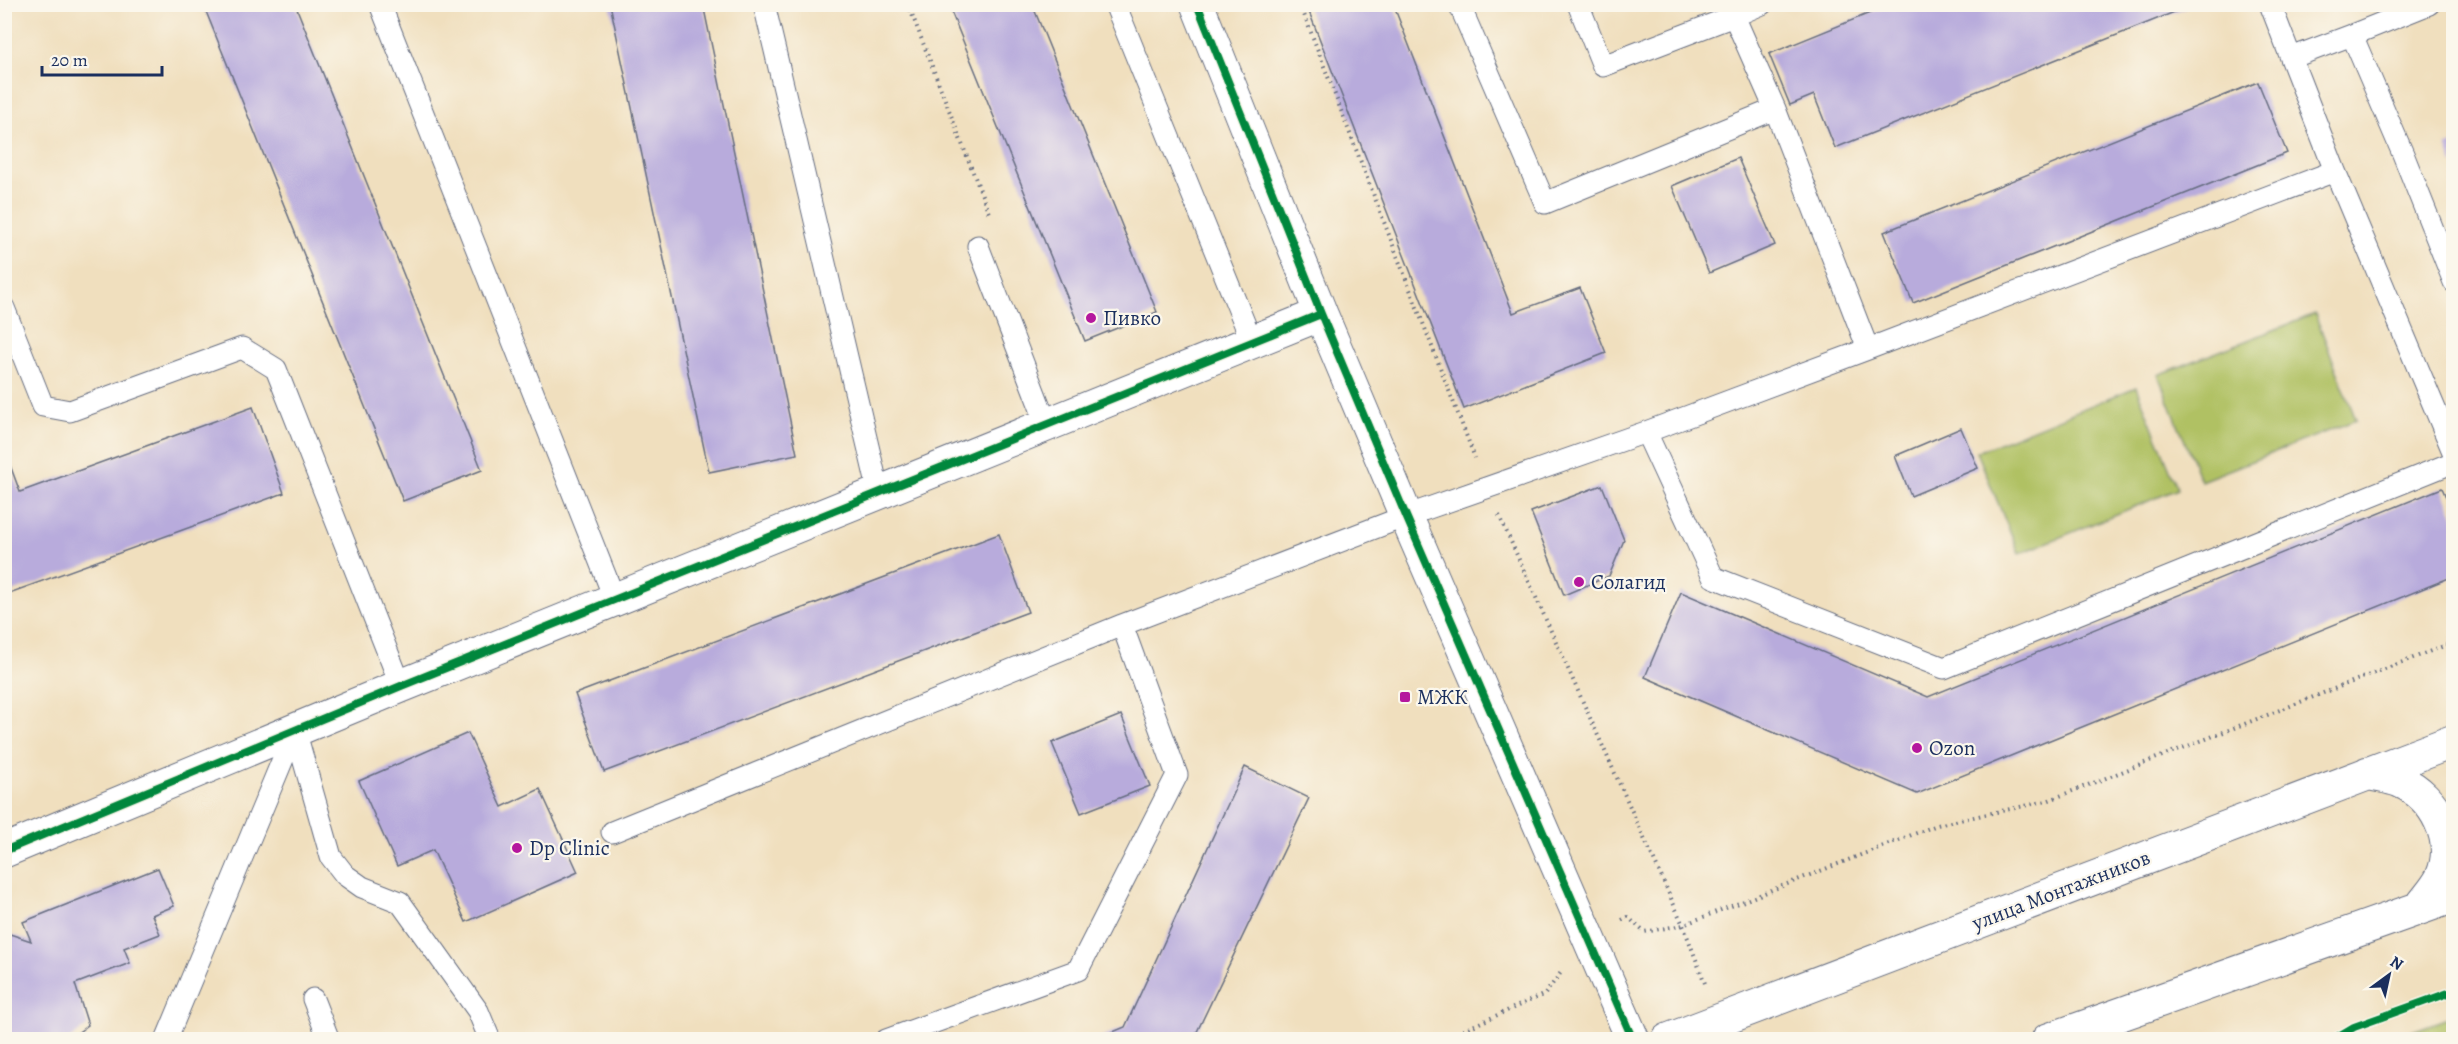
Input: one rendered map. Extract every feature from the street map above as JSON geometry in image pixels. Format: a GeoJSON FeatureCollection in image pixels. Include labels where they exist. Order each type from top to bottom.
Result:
{"type":"FeatureCollection","features":[{"type":"Feature","properties":{"kind":"street"},"geometry":{"type":"LineString","coordinates":[[1197,4],[1321,314],[1406,516],[1633,1040]]}},
{"type":"Feature","properties":{"kind":"street"},"geometry":{"type":"LineString","coordinates":[[4,851],[401,686],[1321,314]]}},
{"type":"Feature","properties":{"kind":"street","name":"улица Монтажников"},"geometry":{"type":"LineString","coordinates":[[1668,1040],[2454,741]]}},
{"type":"Feature","properties":{"kind":"street"},"geometry":{"type":"LineString","coordinates":[[2368,773],[2400,781],[2421,794],[2436,811],[2447,831],[2450,854],[2442,877],[2420,908]]}},
{"type":"Feature","properties":{"kind":"street"},"geometry":{"type":"LineString","coordinates":[[2048,1040],[2454,896]]}},
{"type":"Feature","properties":{"kind":"lane"},"geometry":{"type":"LineString","coordinates":[[380,4],[615,600]]}},
{"type":"Feature","properties":{"kind":"lane"},"geometry":{"type":"LineString","coordinates":[[764,4],[879,493]]}},
{"type":"Feature","properties":{"kind":"lane"},"geometry":{"type":"LineString","coordinates":[[1115,4],[1252,342]]}},
{"type":"Feature","properties":{"kind":"lane"},"geometry":{"type":"LineString","coordinates":[[1459,4],[1545,203],[1775,109]]}},
{"type":"Feature","properties":{"kind":"lane"},"geometry":{"type":"LineString","coordinates":[[1578,4],[1603,66],[1762,4]]}},
{"type":"Feature","properties":{"kind":"lane"},"geometry":{"type":"LineString","coordinates":[[2270,4],[2335,171],[2454,454]]}},
{"type":"Feature","properties":{"kind":"lane"},"geometry":{"type":"LineString","coordinates":[[2291,57],[2428,4]]}},
{"type":"Feature","properties":{"kind":"lane"},"geometry":{"type":"LineString","coordinates":[[1734,16],[1775,109],[1868,349]]}},
{"type":"Feature","properties":{"kind":"lane"},"geometry":{"type":"LineString","coordinates":[[2352,35],[2454,282]]}},
{"type":"Feature","properties":{"kind":"lane"},"geometry":{"type":"LineString","coordinates":[[612,832],[1122,625],[1406,516],[1646,432],[2335,171]]}},
{"type":"Feature","properties":{"kind":"lane"},"geometry":{"type":"LineString","coordinates":[[978,246],[1047,425]]}},
{"type":"Feature","properties":{"kind":"lane"},"geometry":{"type":"LineString","coordinates":[[4,308],[43,406],[70,411],[242,348],[276,369],[401,686]]}},
{"type":"Feature","properties":{"kind":"lane"},"geometry":{"type":"LineString","coordinates":[[1646,432],[1713,578],[1944,668],[2454,462]]}},
{"type":"Feature","properties":{"kind":"lane"},"geometry":{"type":"LineString","coordinates":[[886,1040],[1078,970],[1177,775],[1122,625]]}},
{"type":"Feature","properties":{"kind":"lane"},"geometry":{"type":"LineString","coordinates":[[166,1040],[295,730]]}},
{"type":"Feature","properties":{"kind":"lane"},"geometry":{"type":"LineString","coordinates":[[295,730],[331,857],[345,875],[362,887],[400,902],[478,1011],[490,1040]]}},
{"type":"Feature","properties":{"kind":"lane"},"geometry":{"type":"LineString","coordinates":[[313,999],[328,1040]]}},
{"type":"Feature","properties":{"kind":"path"},"geometry":{"type":"LineString","coordinates":[[908,4],[996,230],[978,246]]}},
{"type":"Feature","properties":{"kind":"path"},"geometry":{"type":"LineString","coordinates":[[1300,4],[1487,488],[1683,925],[1718,1020]]}},
{"type":"Feature","properties":{"kind":"path"},"geometry":{"type":"LineString","coordinates":[[1683,925],[1937,825],[2047,801],[2454,642]]}},
{"type":"Feature","properties":{"kind":"path"},"geometry":{"type":"LineString","coordinates":[[2332,1040],[2354,1027],[2454,991]]}},
{"type":"Feature","properties":{"kind":"green space"},"geometry":{"type":"Polygon","coordinates":[[[2315,314],[2356,420],[2201,481],[2158,375],[2315,314]]]}},
{"type":"Feature","properties":{"kind":"green space"},"geometry":{"type":"Polygon","coordinates":[[[2136,387],[2178,489],[2019,554],[1977,452],[2136,387]]]}},
{"type":"Feature","properties":{"kind":"green space"},"geometry":{"type":"Polygon","coordinates":[[[2453,1016],[2453,1039],[2391,1039],[2453,1016]]]}},
{"type":"Feature","properties":{"kind":"building"},"geometry":{"type":"Polygon","coordinates":[[[203,4],[295,4],[482,470],[403,501],[203,4]]]}},
{"type":"Feature","properties":{"kind":"building"},"geometry":{"type":"Polygon","coordinates":[[[610,4],[703,4],[797,454],[709,472],[610,4]]]}},
{"type":"Feature","properties":{"kind":"building"},"geometry":{"type":"Polygon","coordinates":[[[948,4],[1032,4],[1157,312],[1085,341],[948,4]]]}},
{"type":"Feature","properties":{"kind":"building"},"geometry":{"type":"Polygon","coordinates":[[[1306,4],[1393,4],[1513,313],[1580,288],[1606,353],[1464,409],[1306,4]]]}},
{"type":"Feature","properties":{"kind":"building"},"geometry":{"type":"Polygon","coordinates":[[[1892,4],[2192,5],[1835,148],[1814,95],[1790,105],[1769,54],[1892,4]]]}},
{"type":"Feature","properties":{"kind":"building"},"geometry":{"type":"Polygon","coordinates":[[[2258,82],[2287,153],[1913,303],[1884,232],[2258,82]]]}},
{"type":"Feature","properties":{"kind":"building"},"geometry":{"type":"Polygon","coordinates":[[[2454,144],[2454,164],[2453,164],[2446,146],[2454,144]]]}},
{"type":"Feature","properties":{"kind":"building"},"geometry":{"type":"Polygon","coordinates":[[[1738,158],[1775,245],[1709,273],[1672,186],[1738,158]]]}},
{"type":"Feature","properties":{"kind":"building"},"geometry":{"type":"Polygon","coordinates":[[[253,407],[284,493],[4,595],[4,449],[20,492],[253,407]]]}},
{"type":"Feature","properties":{"kind":"building"},"geometry":{"type":"Polygon","coordinates":[[[1961,428],[1978,468],[1911,496],[1895,456],[1961,428]]]}},
{"type":"Feature","properties":{"kind":"building"},"geometry":{"type":"Polygon","coordinates":[[[1602,485],[1624,540],[1609,576],[1564,595],[1531,512],[1602,485]]]}},
{"type":"Feature","properties":{"kind":"building"},"geometry":{"type":"Polygon","coordinates":[[[2442,488],[2454,515],[2454,576],[1917,794],[1645,677],[1681,592],[1928,697],[2442,488]]]}},
{"type":"Feature","properties":{"kind":"building"},"geometry":{"type":"Polygon","coordinates":[[[999,534],[1028,612],[604,772],[575,694],[999,534]]]}},
{"type":"Feature","properties":{"kind":"building"},"geometry":{"type":"Polygon","coordinates":[[[1121,715],[1150,786],[1081,813],[1052,743],[1121,715]]]}},
{"type":"Feature","properties":{"kind":"building"},"geometry":{"type":"Polygon","coordinates":[[[468,733],[502,807],[540,789],[578,872],[466,922],[433,850],[397,866],[359,781],[468,733]]]}},
{"type":"Feature","properties":{"kind":"building"},"geometry":{"type":"Polygon","coordinates":[[[1245,767],[1309,798],[1193,1040],[1094,1040],[1125,1027],[1245,767]]]}},
{"type":"Feature","properties":{"kind":"building"},"geometry":{"type":"Polygon","coordinates":[[[158,868],[174,906],[152,915],[160,934],[124,948],[130,963],[75,984],[88,1025],[68,1040],[4,1040],[4,932],[31,941],[23,922],[158,868]]]}},
{"type":"Feature","properties":{"kind":"cycle path"},"geometry":{"type":"LineString","coordinates":[[1197,4],[1321,314],[1406,516],[1633,1040]]}},
{"type":"Feature","properties":{"kind":"cycle path"},"geometry":{"type":"LineString","coordinates":[[4,851],[401,686],[1321,314]]}},
{"type":"Feature","properties":{"kind":"cycle path"},"geometry":{"type":"LineString","coordinates":[[2332,1040],[2354,1027],[2454,991]]}},
{"type":"Feature","properties":{"kind":"place","name":"Пивко"},"geometry":{"type":"Point","coordinates":[1091,318]}},
{"type":"Feature","properties":{"kind":"place","name":"Солагид"},"geometry":{"type":"Point","coordinates":[1579,582]}},
{"type":"Feature","properties":{"kind":"place","name":"МЖК"},"geometry":{"type":"Point","coordinates":[1405,697]}},
{"type":"Feature","properties":{"kind":"place","name":"Ozon"},"geometry":{"type":"Point","coordinates":[1917,748]}},
{"type":"Feature","properties":{"kind":"place","name":"Dp Clinic"},"geometry":{"type":"Point","coordinates":[517,848]}}]}
